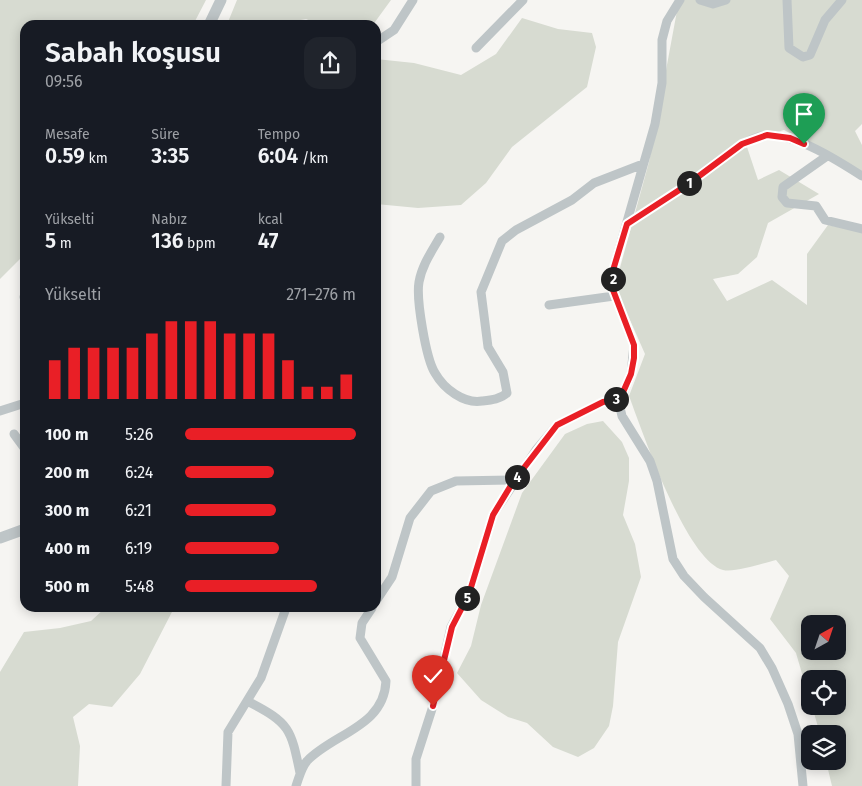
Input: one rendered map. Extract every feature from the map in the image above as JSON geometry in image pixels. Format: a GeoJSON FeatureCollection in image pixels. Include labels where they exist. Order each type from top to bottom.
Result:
{"type":"FeatureCollection","features":[{"type":"Feature","properties":{"kind":"street"},"geometry":{"type":"LineString","coordinates":[[211,20],[221,0]]}},
{"type":"Feature","properties":{"kind":"street"},"geometry":{"type":"LineString","coordinates":[[381,39],[394,30],[413,0]]}},
{"type":"Feature","properties":{"kind":"street"},"geometry":{"type":"LineString","coordinates":[[476,48],[523,0]]}},
{"type":"Feature","properties":{"kind":"street"},"geometry":{"type":"LineString","coordinates":[[680,0],[667,21],[662,40],[662,83],[655,124],[614,267],[614,296],[634,345],[631,374],[620,399],[622,416],[650,460],[657,482],[673,559],[684,576],[704,597],[760,648],[772,668],[788,704],[798,734],[804,786]]}},
{"type":"Feature","properties":{"kind":"street"},"geometry":{"type":"LineString","coordinates":[[700,0],[713,4],[726,0]]}},
{"type":"Feature","properties":{"kind":"street"},"geometry":{"type":"LineString","coordinates":[[787,0],[789,48],[804,57],[810,56],[815,49],[825,20],[842,0]]}},
{"type":"Feature","properties":{"kind":"street"},"geometry":{"type":"LineString","coordinates":[[627,224],[687,185],[742,144],[767,135],[790,138],[862,176]]}},
{"type":"Feature","properties":{"kind":"street"},"geometry":{"type":"LineString","coordinates":[[826,156],[783,187],[782,197],[787,203],[816,206],[823,218],[832,223],[862,229]]}},
{"type":"Feature","properties":{"kind":"street"},"geometry":{"type":"LineString","coordinates":[[440,237],[422,269],[419,284],[422,323],[434,373],[454,393],[468,400],[480,402],[503,397],[507,393],[507,384],[503,372],[488,347],[481,292],[502,241],[516,230],[572,200],[594,183],[643,164]]}},
{"type":"Feature","properties":{"kind":"street"},"geometry":{"type":"LineString","coordinates":[[549,305],[614,296]]}},
{"type":"Feature","properties":{"kind":"street"},"geometry":{"type":"LineString","coordinates":[[416,786],[416,759],[433,706],[452,627],[469,594],[493,515],[515,480],[557,425],[603,402],[620,399]]}},
{"type":"Feature","properties":{"kind":"street"},"geometry":{"type":"LineString","coordinates":[[0,411],[20,405]]}},
{"type":"Feature","properties":{"kind":"street"},"geometry":{"type":"LineString","coordinates":[[14,434],[20,442]]}},
{"type":"Feature","properties":{"kind":"street"},"geometry":{"type":"LineString","coordinates":[[381,593],[392,577],[410,518],[431,491],[456,481],[515,480]]}},
{"type":"Feature","properties":{"kind":"street"},"geometry":{"type":"LineString","coordinates":[[0,538],[20,531]]}},
{"type":"Feature","properties":{"kind":"street"},"geometry":{"type":"LineString","coordinates":[[226,786],[228,732],[240,710],[249,702],[261,678],[285,612]]}},
{"type":"Feature","properties":{"kind":"street"},"geometry":{"type":"LineString","coordinates":[[296,786],[300,773],[307,761],[371,717],[384,699],[386,681],[360,638],[362,623],[369,612]]}},
{"type":"Feature","properties":{"kind":"street"},"geometry":{"type":"LineString","coordinates":[[249,702],[269,712],[286,726],[293,742],[300,773]]}},
{"type":"Feature","properties":{"kind":"shaded area"},"geometry":{"type":"Polygon","coordinates":[[[0,0],[206,0],[196,20],[20,20],[20,259],[0,279],[0,0]]]}},
{"type":"Feature","properties":{"kind":"shaded area"},"geometry":{"type":"Polygon","coordinates":[[[237,0],[391,0],[376,20],[229,20],[237,0]]]}},
{"type":"Feature","properties":{"kind":"shaded area"},"geometry":{"type":"Polygon","coordinates":[[[679,0],[862,0],[862,124],[855,131],[862,145],[862,173],[784,130],[745,141],[758,180],[779,170],[819,194],[768,223],[757,257],[738,274],[713,279],[727,301],[772,280],[807,305],[807,254],[828,225],[862,232],[862,786],[832,786],[828,770],[846,770],[846,725],[817,725],[815,715],[846,715],[846,670],[801,670],[796,653],[770,619],[789,576],[776,560],[728,571],[709,561],[695,544],[667,493],[629,396],[645,354],[615,286],[649,162],[679,0]]]}},
{"type":"Feature","properties":{"kind":"shaded area"},"geometry":{"type":"Polygon","coordinates":[[[522,18],[558,29],[592,33],[596,47],[587,87],[512,147],[486,183],[461,205],[418,208],[381,204],[381,60],[414,63],[461,75],[496,54],[522,18]]]}},
{"type":"Feature","properties":{"kind":"shaded area"},"geometry":{"type":"Polygon","coordinates":[[[603,421],[622,442],[629,458],[629,481],[623,515],[635,544],[641,577],[618,642],[613,706],[609,726],[594,748],[578,757],[553,747],[527,723],[508,717],[481,700],[457,673],[471,646],[481,605],[522,493],[565,434],[587,424],[603,421]]]}},
{"type":"Feature","properties":{"kind":"shaded area"},"geometry":{"type":"Polygon","coordinates":[[[101,612],[172,612],[140,674],[112,707],[89,704],[73,717],[80,746],[78,786],[0,786],[0,672],[24,632],[60,628],[91,621],[101,612]]]}},
{"type":"Feature","properties":{"kind":"route"},"geometry":{"type":"LineString","coordinates":[[433,706],[452,627],[469,594],[493,515],[513,482],[557,425],[603,402],[620,399],[623,388],[631,374],[634,345],[630,331],[617,305],[613,290],[614,267],[627,224],[687,185],[742,144],[767,135],[790,138],[804,144]]}}]}
